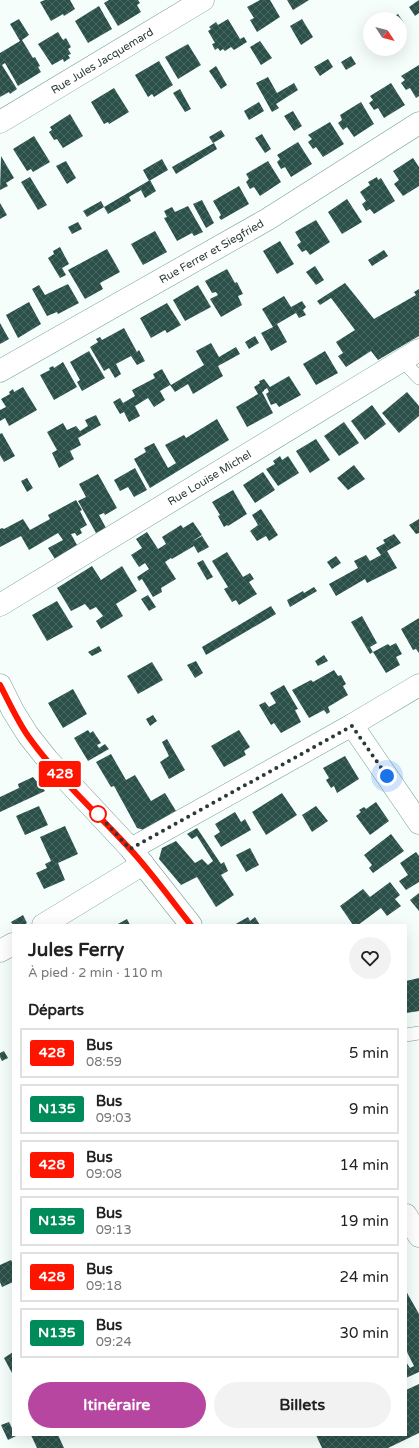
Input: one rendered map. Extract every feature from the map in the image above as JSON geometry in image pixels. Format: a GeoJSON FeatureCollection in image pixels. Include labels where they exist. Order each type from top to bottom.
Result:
{"type":"FeatureCollection","features":[{"type":"Feature","properties":{"kind":"street","name":"Rue Jules Jacquemard"},"geometry":{"type":"LineString","coordinates":[[0,122],[203,0]]}},
{"type":"Feature","properties":{"kind":"street","name":"Rue Ferrer et Siegfried"},"geometry":{"type":"LineString","coordinates":[[0,371],[268,219],[419,123]]}},
{"type":"Feature","properties":{"kind":"street","name":"Rue Louise Michel"},"geometry":{"type":"LineString","coordinates":[[0,605],[411,355]]}},
{"type":"Feature","properties":{"kind":"street"},"geometry":{"type":"LineString","coordinates":[[0,685],[28,736],[67,782],[137,857],[190,924]]}},
{"type":"Feature","properties":{"kind":"street"},"geometry":{"type":"LineString","coordinates":[[45,924],[124,877],[137,857],[419,685]]}},
{"type":"Feature","properties":{"kind":"street"},"geometry":{"type":"LineString","coordinates":[[352,726],[419,823]]}},
{"type":"Feature","properties":{"kind":"street"},"geometry":{"type":"LineString","coordinates":[[0,951],[12,945]]}},
{"type":"Feature","properties":{"kind":"street"},"geometry":{"type":"LineString","coordinates":[[407,1217],[419,1236]]}},
{"type":"Feature","properties":{"kind":"lane"},"geometry":{"type":"LineString","coordinates":[[411,355],[419,378]]}},
{"type":"Feature","properties":{"kind":"lane"},"geometry":{"type":"LineString","coordinates":[[407,1035],[419,1033]]}},
{"type":"Feature","properties":{"kind":"building"},"geometry":{"type":"Polygon","coordinates":[[[45,0],[70,0],[75,9],[64,16],[63,14],[51,21],[40,2],[45,0]]]}},
{"type":"Feature","properties":{"kind":"building"},"geometry":{"type":"Polygon","coordinates":[[[109,0],[138,0],[140,3],[137,5],[141,12],[118,26],[104,3],[109,0]]]}},
{"type":"Feature","properties":{"kind":"building"},"geometry":{"type":"Polygon","coordinates":[[[260,0],[270,0],[280,17],[257,32],[250,20],[254,18],[247,7],[260,0]]]}},
{"type":"Feature","properties":{"kind":"building"},"geometry":{"type":"Polygon","coordinates":[[[287,0],[309,0],[293,10],[287,0]]]}},
{"type":"Feature","properties":{"kind":"building"},"geometry":{"type":"Polygon","coordinates":[[[419,0],[419,13],[415,16],[409,7],[419,0]]]}},
{"type":"Feature","properties":{"kind":"building"},"geometry":{"type":"Polygon","coordinates":[[[99,6],[112,29],[88,43],[75,21],[99,6]]]}},
{"type":"Feature","properties":{"kind":"building"},"geometry":{"type":"Polygon","coordinates":[[[19,19],[29,35],[22,40],[33,58],[35,57],[40,66],[38,67],[41,72],[18,86],[5,63],[2,65],[17,89],[10,94],[9,92],[0,97],[0,53],[20,41],[10,24],[19,19]]]}},
{"type":"Feature","properties":{"kind":"building"},"geometry":{"type":"Polygon","coordinates":[[[228,19],[240,39],[244,37],[247,42],[234,50],[231,47],[225,51],[223,49],[220,51],[218,48],[215,50],[212,44],[215,43],[208,31],[211,29],[209,27],[216,22],[218,25],[228,19]]]}},
{"type":"Feature","properties":{"kind":"building"},"geometry":{"type":"Polygon","coordinates":[[[302,19],[313,37],[301,45],[290,26],[302,19]]]}},
{"type":"Feature","properties":{"kind":"building"},"geometry":{"type":"Polygon","coordinates":[[[58,32],[63,40],[66,38],[71,47],[68,49],[71,54],[68,55],[70,58],[64,62],[63,59],[52,65],[38,44],[58,32]]]}},
{"type":"Feature","properties":{"kind":"building"},"geometry":{"type":"Polygon","coordinates":[[[260,41],[272,58],[261,65],[250,47],[260,41]]]}},
{"type":"Feature","properties":{"kind":"building"},"geometry":{"type":"Polygon","coordinates":[[[188,44],[201,65],[178,79],[165,57],[188,44]]]}},
{"type":"Feature","properties":{"kind":"building"},"geometry":{"type":"Polygon","coordinates":[[[351,56],[356,64],[346,70],[341,62],[351,56]]]}},
{"type":"Feature","properties":{"kind":"building"},"geometry":{"type":"Polygon","coordinates":[[[328,59],[333,67],[320,76],[314,67],[328,59]]]}},
{"type":"Feature","properties":{"kind":"building"},"geometry":{"type":"Polygon","coordinates":[[[159,61],[173,85],[154,97],[152,94],[148,97],[135,75],[159,61]]]}},
{"type":"Feature","properties":{"kind":"building"},"geometry":{"type":"Polygon","coordinates":[[[419,65],[419,96],[416,98],[410,88],[406,90],[401,83],[405,80],[401,76],[419,65]]]}},
{"type":"Feature","properties":{"kind":"building"},"geometry":{"type":"Polygon","coordinates":[[[216,66],[227,85],[221,89],[209,71],[216,66]]]}},
{"type":"Feature","properties":{"kind":"building"},"geometry":{"type":"Polygon","coordinates":[[[268,77],[277,93],[294,83],[298,90],[276,104],[279,108],[272,112],[256,83],[268,77]]]}},
{"type":"Feature","properties":{"kind":"building"},"geometry":{"type":"Polygon","coordinates":[[[391,83],[405,105],[384,118],[378,108],[374,110],[369,103],[373,100],[370,96],[391,83]]]}},
{"type":"Feature","properties":{"kind":"building"},"geometry":{"type":"Polygon","coordinates":[[[114,88],[129,112],[109,124],[108,122],[104,124],[91,102],[114,88]]]}},
{"type":"Feature","properties":{"kind":"building"},"geometry":{"type":"Polygon","coordinates":[[[180,89],[191,109],[185,112],[173,93],[180,89]]]}},
{"type":"Feature","properties":{"kind":"building"},"geometry":{"type":"Polygon","coordinates":[[[259,102],[264,111],[249,120],[244,111],[259,102]]]}},
{"type":"Feature","properties":{"kind":"building"},"geometry":{"type":"Polygon","coordinates":[[[361,102],[374,124],[354,137],[347,127],[343,130],[338,123],[342,120],[340,115],[361,102]]]}},
{"type":"Feature","properties":{"kind":"building"},"geometry":{"type":"Polygon","coordinates":[[[293,111],[302,126],[294,131],[284,116],[293,111]]]}},
{"type":"Feature","properties":{"kind":"building"},"geometry":{"type":"Polygon","coordinates":[[[70,114],[83,136],[63,148],[57,139],[54,140],[49,132],[52,130],[50,127],[70,114]]]}},
{"type":"Feature","properties":{"kind":"building"},"geometry":{"type":"Polygon","coordinates":[[[330,122],[344,144],[323,157],[316,147],[313,149],[308,142],[312,139],[308,135],[330,122]]]}},
{"type":"Feature","properties":{"kind":"building"},"geometry":{"type":"Polygon","coordinates":[[[221,130],[225,136],[213,143],[209,137],[221,130]]]}},
{"type":"Feature","properties":{"kind":"building"},"geometry":{"type":"Polygon","coordinates":[[[262,134],[271,149],[265,153],[255,138],[262,134]]]}},
{"type":"Feature","properties":{"kind":"building"},"geometry":{"type":"Polygon","coordinates":[[[34,136],[50,162],[33,172],[31,169],[27,171],[13,149],[34,136]]]}},
{"type":"Feature","properties":{"kind":"building"},"geometry":{"type":"Polygon","coordinates":[[[298,142],[312,164],[291,177],[285,167],[281,169],[277,162],[280,159],[277,155],[298,142]]]}},
{"type":"Feature","properties":{"kind":"building"},"geometry":{"type":"Polygon","coordinates":[[[214,143],[217,149],[176,174],[172,167],[214,143]]]}},
{"type":"Feature","properties":{"kind":"building"},"geometry":{"type":"Polygon","coordinates":[[[1,156],[14,178],[6,183],[8,186],[0,190],[1,156]]]}},
{"type":"Feature","properties":{"kind":"building"},"geometry":{"type":"Polygon","coordinates":[[[413,158],[419,167],[419,186],[403,196],[394,184],[399,180],[393,171],[413,158]]]}},
{"type":"Feature","properties":{"kind":"building"},"geometry":{"type":"Polygon","coordinates":[[[162,159],[168,170],[149,181],[143,170],[162,159]]]}},
{"type":"Feature","properties":{"kind":"building"},"geometry":{"type":"Polygon","coordinates":[[[66,161],[76,178],[67,184],[56,166],[66,161]]]}},
{"type":"Feature","properties":{"kind":"building"},"geometry":{"type":"Polygon","coordinates":[[[268,161],[281,182],[260,196],[254,187],[250,189],[246,182],[249,179],[246,174],[268,161]]]}},
{"type":"Feature","properties":{"kind":"building"},"geometry":{"type":"Polygon","coordinates":[[[30,177],[47,205],[38,210],[21,182],[30,177]]]}},
{"type":"Feature","properties":{"kind":"building"},"geometry":{"type":"Polygon","coordinates":[[[377,177],[378,180],[381,178],[395,201],[374,214],[370,209],[366,211],[362,204],[366,201],[360,192],[370,185],[368,182],[377,177]]]}},
{"type":"Feature","properties":{"kind":"building"},"geometry":{"type":"Polygon","coordinates":[[[150,180],[156,191],[145,198],[141,190],[129,197],[131,201],[108,214],[104,207],[150,180]]]}},
{"type":"Feature","properties":{"kind":"building"},"geometry":{"type":"Polygon","coordinates":[[[239,186],[249,204],[221,220],[219,217],[221,215],[213,201],[239,186]]]}},
{"type":"Feature","properties":{"kind":"building"},"geometry":{"type":"Polygon","coordinates":[[[347,199],[362,222],[342,234],[328,212],[347,199]]]}},
{"type":"Feature","properties":{"kind":"building"},"geometry":{"type":"Polygon","coordinates":[[[202,200],[214,223],[206,228],[193,204],[202,200]]]}},
{"type":"Feature","properties":{"kind":"building"},"geometry":{"type":"Polygon","coordinates":[[[101,201],[104,207],[87,217],[83,211],[101,201]]]}},
{"type":"Feature","properties":{"kind":"building"},"geometry":{"type":"Polygon","coordinates":[[[0,203],[7,215],[0,219],[0,203]]]}},
{"type":"Feature","properties":{"kind":"building"},"geometry":{"type":"Polygon","coordinates":[[[188,206],[203,232],[194,236],[192,233],[177,241],[164,218],[167,217],[164,211],[172,207],[175,212],[188,206]]]}},
{"type":"Feature","properties":{"kind":"building"},"geometry":{"type":"Polygon","coordinates":[[[316,220],[330,242],[310,255],[306,250],[302,252],[297,245],[301,242],[295,232],[316,220]]]}},
{"type":"Feature","properties":{"kind":"building"},"geometry":{"type":"Polygon","coordinates":[[[78,222],[82,229],[72,234],[68,227],[78,222]]]}},
{"type":"Feature","properties":{"kind":"building"},"geometry":{"type":"Polygon","coordinates":[[[155,231],[167,252],[143,265],[131,244],[155,231]]]}},
{"type":"Feature","properties":{"kind":"building"},"geometry":{"type":"Polygon","coordinates":[[[280,241],[294,264],[277,274],[263,251],[280,241]]]}},
{"type":"Feature","properties":{"kind":"building"},"geometry":{"type":"Polygon","coordinates":[[[60,247],[69,264],[62,268],[66,275],[60,278],[48,258],[54,254],[53,251],[60,247]]]}},
{"type":"Feature","properties":{"kind":"building"},"geometry":{"type":"Polygon","coordinates":[[[107,249],[120,272],[100,283],[103,289],[85,299],[68,270],[107,249]]]}},
{"type":"Feature","properties":{"kind":"building"},"geometry":{"type":"Polygon","coordinates":[[[384,250],[388,256],[372,266],[368,260],[384,250]]]}},
{"type":"Feature","properties":{"kind":"building"},"geometry":{"type":"Polygon","coordinates":[[[315,266],[324,280],[316,285],[306,272],[315,266]]]}},
{"type":"Feature","properties":{"kind":"building"},"geometry":{"type":"Polygon","coordinates":[[[227,269],[235,283],[237,282],[243,294],[238,296],[242,305],[221,317],[210,299],[218,295],[216,292],[212,293],[205,281],[227,269]]]}},
{"type":"Feature","properties":{"kind":"building"},"geometry":{"type":"Polygon","coordinates":[[[345,283],[374,319],[416,295],[414,292],[419,289],[419,336],[378,360],[371,351],[346,367],[338,356],[343,353],[336,342],[355,330],[331,298],[320,305],[317,301],[345,283]]]}},
{"type":"Feature","properties":{"kind":"building"},"geometry":{"type":"Polygon","coordinates":[[[68,284],[79,303],[58,314],[57,312],[47,316],[32,289],[39,285],[45,295],[68,284]]]}},
{"type":"Feature","properties":{"kind":"building"},"geometry":{"type":"Polygon","coordinates":[[[198,285],[211,307],[185,321],[173,300],[198,285]]]}},
{"type":"Feature","properties":{"kind":"building"},"geometry":{"type":"Polygon","coordinates":[[[284,296],[291,307],[302,301],[306,307],[303,310],[306,315],[299,318],[296,313],[277,324],[287,342],[271,351],[261,333],[273,327],[262,309],[284,296]]]}},
{"type":"Feature","properties":{"kind":"building"},"geometry":{"type":"Polygon","coordinates":[[[29,302],[41,324],[18,338],[6,315],[29,302]]]}},
{"type":"Feature","properties":{"kind":"building"},"geometry":{"type":"Polygon","coordinates":[[[167,303],[181,325],[167,333],[165,330],[151,338],[140,318],[167,303]]]}},
{"type":"Feature","properties":{"kind":"building"},"geometry":{"type":"Polygon","coordinates":[[[0,323],[9,339],[0,344],[0,323]]]}},
{"type":"Feature","properties":{"kind":"building"},"geometry":{"type":"Polygon","coordinates":[[[124,328],[137,352],[139,350],[145,361],[137,365],[131,356],[116,364],[121,374],[115,378],[109,368],[104,371],[90,347],[98,342],[96,339],[100,337],[102,340],[124,328]]]}},
{"type":"Feature","properties":{"kind":"building"},"geometry":{"type":"Polygon","coordinates":[[[255,336],[259,343],[249,349],[245,342],[255,336]]]}},
{"type":"Feature","properties":{"kind":"building"},"geometry":{"type":"Polygon","coordinates":[[[211,343],[219,357],[236,347],[240,354],[218,366],[223,376],[193,394],[188,384],[175,392],[170,385],[160,391],[165,400],[154,407],[148,398],[135,406],[140,416],[129,422],[124,412],[120,414],[113,402],[120,398],[123,403],[135,396],[132,390],[155,378],[153,374],[162,369],[171,385],[204,365],[196,351],[211,343]]]}},
{"type":"Feature","properties":{"kind":"building"},"geometry":{"type":"Polygon","coordinates":[[[89,351],[105,378],[82,391],[77,382],[80,380],[70,362],[89,351]]]}},
{"type":"Feature","properties":{"kind":"building"},"geometry":{"type":"Polygon","coordinates":[[[325,351],[338,373],[316,385],[303,364],[325,351]]]}},
{"type":"Feature","properties":{"kind":"building"},"geometry":{"type":"Polygon","coordinates":[[[63,362],[77,387],[54,400],[40,375],[50,370],[49,368],[53,366],[54,368],[63,362]]]}},
{"type":"Feature","properties":{"kind":"building"},"geometry":{"type":"Polygon","coordinates":[[[289,376],[301,395],[279,407],[276,403],[271,405],[266,394],[269,392],[267,388],[262,392],[273,413],[247,427],[236,407],[258,394],[254,387],[260,383],[259,381],[264,379],[270,387],[289,376]]]}},
{"type":"Feature","properties":{"kind":"building"},"geometry":{"type":"Polygon","coordinates":[[[23,387],[37,410],[9,426],[5,418],[0,421],[0,410],[6,407],[1,399],[10,394],[9,392],[13,389],[14,392],[23,387]]]}},
{"type":"Feature","properties":{"kind":"building"},"geometry":{"type":"Polygon","coordinates":[[[407,392],[419,406],[419,416],[399,433],[382,413],[407,392]]]}},
{"type":"Feature","properties":{"kind":"building"},"geometry":{"type":"Polygon","coordinates":[[[372,405],[386,424],[365,440],[351,421],[372,405]]]}},
{"type":"Feature","properties":{"kind":"building"},"geometry":{"type":"Polygon","coordinates":[[[96,415],[101,425],[78,438],[81,445],[70,451],[74,459],[59,468],[52,453],[57,450],[47,432],[63,423],[67,430],[76,426],[80,431],[88,426],[85,420],[96,415]]]}},
{"type":"Feature","properties":{"kind":"building"},"geometry":{"type":"Polygon","coordinates":[[[217,419],[229,440],[150,488],[134,459],[146,452],[144,448],[154,443],[168,468],[176,463],[165,445],[184,435],[186,438],[217,419]]]}},
{"type":"Feature","properties":{"kind":"building"},"geometry":{"type":"Polygon","coordinates":[[[344,422],[359,443],[339,456],[324,436],[344,422]]]}},
{"type":"Feature","properties":{"kind":"building"},"geometry":{"type":"Polygon","coordinates":[[[2,433],[15,456],[4,462],[0,455],[0,434],[2,433]]]}},
{"type":"Feature","properties":{"kind":"building"},"geometry":{"type":"Polygon","coordinates":[[[316,439],[330,460],[310,473],[296,451],[316,439]]]}},
{"type":"Feature","properties":{"kind":"building"},"geometry":{"type":"Polygon","coordinates":[[[280,456],[282,460],[288,456],[299,473],[278,486],[266,469],[275,464],[273,461],[280,456]]]}},
{"type":"Feature","properties":{"kind":"building"},"geometry":{"type":"Polygon","coordinates":[[[354,465],[365,479],[348,490],[337,478],[354,465]]]}},
{"type":"Feature","properties":{"kind":"building"},"geometry":{"type":"Polygon","coordinates":[[[135,468],[147,490],[134,497],[128,487],[120,491],[114,480],[135,468]]]}},
{"type":"Feature","properties":{"kind":"building"},"geometry":{"type":"Polygon","coordinates":[[[263,472],[275,490],[255,503],[243,485],[263,472]]]}},
{"type":"Feature","properties":{"kind":"building"},"geometry":{"type":"Polygon","coordinates":[[[98,474],[117,508],[105,515],[104,513],[99,515],[106,528],[96,533],[78,501],[86,497],[79,484],[98,474]]]}},
{"type":"Feature","properties":{"kind":"building"},"geometry":{"type":"Polygon","coordinates":[[[27,478],[33,488],[27,492],[21,481],[27,478]]]}},
{"type":"Feature","properties":{"kind":"building"},"geometry":{"type":"Polygon","coordinates":[[[233,490],[247,514],[224,527],[218,516],[220,515],[212,502],[233,490]]]}},
{"type":"Feature","properties":{"kind":"building"},"geometry":{"type":"Polygon","coordinates":[[[76,500],[82,510],[80,511],[87,525],[80,529],[82,533],[77,536],[75,533],[71,534],[77,545],[55,559],[48,548],[63,540],[58,533],[29,550],[21,536],[0,547],[0,529],[4,529],[23,519],[30,530],[50,519],[48,515],[76,500]]]}},
{"type":"Feature","properties":{"kind":"building"},"geometry":{"type":"Polygon","coordinates":[[[261,509],[278,535],[269,541],[266,536],[257,541],[250,531],[258,525],[252,515],[261,509]]]}},
{"type":"Feature","properties":{"kind":"building"},"geometry":{"type":"Polygon","coordinates":[[[419,519],[419,533],[416,534],[409,525],[419,519]]]}},
{"type":"Feature","properties":{"kind":"building"},"geometry":{"type":"Polygon","coordinates":[[[193,522],[202,535],[191,542],[202,536],[209,547],[198,553],[194,546],[165,562],[176,579],[161,588],[162,592],[153,597],[142,579],[139,581],[137,577],[149,569],[145,563],[139,567],[131,555],[142,548],[136,539],[147,532],[158,549],[166,544],[162,537],[181,525],[183,528],[193,522]]]}},
{"type":"Feature","properties":{"kind":"building"},"geometry":{"type":"Polygon","coordinates":[[[394,534],[401,543],[387,551],[397,568],[367,583],[365,579],[336,596],[329,584],[358,568],[354,561],[366,555],[370,561],[381,555],[376,548],[385,543],[383,540],[394,534]]]}},
{"type":"Feature","properties":{"kind":"building"},"geometry":{"type":"Polygon","coordinates":[[[227,552],[243,577],[250,573],[254,579],[249,582],[257,594],[239,605],[236,600],[232,602],[224,589],[228,587],[212,561],[227,552]]]}},
{"type":"Feature","properties":{"kind":"building"},"geometry":{"type":"Polygon","coordinates":[[[336,556],[341,563],[332,569],[327,562],[336,556]]]}},
{"type":"Feature","properties":{"kind":"building"},"geometry":{"type":"Polygon","coordinates":[[[203,560],[213,577],[207,580],[197,563],[203,560]]]}},
{"type":"Feature","properties":{"kind":"building"},"geometry":{"type":"Polygon","coordinates":[[[92,566],[101,580],[122,566],[137,591],[116,604],[123,616],[101,629],[96,621],[103,616],[96,607],[90,610],[85,604],[71,611],[57,588],[92,566]]]}},
{"type":"Feature","properties":{"kind":"building"},"geometry":{"type":"Polygon","coordinates":[[[314,587],[317,591],[290,607],[287,600],[314,587]]]}},
{"type":"Feature","properties":{"kind":"building"},"geometry":{"type":"Polygon","coordinates":[[[148,595],[156,607],[149,611],[141,599],[148,595]]]}},
{"type":"Feature","properties":{"kind":"building"},"geometry":{"type":"Polygon","coordinates":[[[57,601],[73,627],[47,641],[32,615],[57,601]]]}},
{"type":"Feature","properties":{"kind":"building"},"geometry":{"type":"Polygon","coordinates":[[[271,606],[276,614],[206,655],[202,647],[271,606]]]}},
{"type":"Feature","properties":{"kind":"building"},"geometry":{"type":"Polygon","coordinates":[[[362,616],[377,643],[370,647],[373,652],[370,654],[351,622],[362,616]]]}},
{"type":"Feature","properties":{"kind":"building"},"geometry":{"type":"Polygon","coordinates":[[[419,618],[419,653],[416,649],[413,650],[401,629],[419,618]]]}},
{"type":"Feature","properties":{"kind":"building"},"geometry":{"type":"Polygon","coordinates":[[[396,643],[402,654],[396,657],[400,665],[386,673],[373,652],[388,644],[390,646],[396,643]]]}},
{"type":"Feature","properties":{"kind":"building"},"geometry":{"type":"Polygon","coordinates":[[[99,646],[102,651],[92,656],[88,652],[99,646]]]}},
{"type":"Feature","properties":{"kind":"building"},"geometry":{"type":"Polygon","coordinates":[[[324,655],[328,661],[318,666],[315,661],[324,655]]]}},
{"type":"Feature","properties":{"kind":"building"},"geometry":{"type":"Polygon","coordinates":[[[196,661],[203,673],[195,678],[187,665],[196,661]]]}},
{"type":"Feature","properties":{"kind":"building"},"geometry":{"type":"Polygon","coordinates":[[[152,662],[163,680],[138,694],[127,676],[152,662]]]}},
{"type":"Feature","properties":{"kind":"building"},"geometry":{"type":"Polygon","coordinates":[[[334,670],[338,676],[341,675],[346,684],[343,686],[348,695],[328,707],[330,712],[327,714],[324,710],[309,718],[292,690],[311,680],[313,682],[334,670]]]}},
{"type":"Feature","properties":{"kind":"building"},"geometry":{"type":"Polygon","coordinates":[[[284,685],[298,709],[295,710],[301,722],[281,733],[274,723],[271,725],[259,705],[265,702],[269,707],[276,703],[270,693],[284,685]]]}},
{"type":"Feature","properties":{"kind":"building"},"geometry":{"type":"Polygon","coordinates":[[[73,689],[87,714],[63,728],[48,703],[73,689]]]}},
{"type":"Feature","properties":{"kind":"building"},"geometry":{"type":"Polygon","coordinates":[[[153,715],[157,721],[150,726],[146,719],[153,715]]]}},
{"type":"Feature","properties":{"kind":"building"},"geometry":{"type":"Polygon","coordinates":[[[88,730],[90,733],[93,731],[101,743],[97,745],[99,748],[105,744],[109,749],[88,761],[74,738],[88,730]]]}},
{"type":"Feature","properties":{"kind":"building"},"geometry":{"type":"Polygon","coordinates":[[[239,730],[250,747],[244,751],[246,755],[224,767],[211,746],[239,730]]]}},
{"type":"Feature","properties":{"kind":"building"},"geometry":{"type":"Polygon","coordinates":[[[167,739],[185,770],[169,779],[160,762],[169,756],[162,742],[167,739]]]}},
{"type":"Feature","properties":{"kind":"building"},"geometry":{"type":"Polygon","coordinates":[[[111,754],[126,780],[135,775],[151,801],[165,793],[176,811],[144,830],[137,828],[114,786],[111,787],[96,762],[111,754]]]}},
{"type":"Feature","properties":{"kind":"building"},"geometry":{"type":"Polygon","coordinates":[[[345,756],[359,779],[337,793],[334,786],[331,788],[326,780],[329,778],[323,768],[345,756]]]}},
{"type":"Feature","properties":{"kind":"building"},"geometry":{"type":"Polygon","coordinates":[[[33,777],[45,791],[0,812],[0,797],[19,788],[18,784],[33,777]]]}},
{"type":"Feature","properties":{"kind":"building"},"geometry":{"type":"Polygon","coordinates":[[[282,793],[297,815],[266,835],[252,812],[282,793]]]}},
{"type":"Feature","properties":{"kind":"building"},"geometry":{"type":"Polygon","coordinates":[[[376,802],[389,821],[370,835],[356,816],[361,812],[359,810],[364,807],[366,809],[376,802]]]}},
{"type":"Feature","properties":{"kind":"building"},"geometry":{"type":"Polygon","coordinates":[[[39,806],[48,825],[25,835],[16,816],[39,806]]]}},
{"type":"Feature","properties":{"kind":"building"},"geometry":{"type":"Polygon","coordinates":[[[316,806],[328,821],[312,832],[302,815],[316,806]]]}},
{"type":"Feature","properties":{"kind":"building"},"geometry":{"type":"Polygon","coordinates":[[[235,812],[241,822],[245,819],[251,830],[221,847],[214,836],[220,832],[215,824],[235,812]]]}},
{"type":"Feature","properties":{"kind":"building"},"geometry":{"type":"Polygon","coordinates":[[[65,826],[78,854],[58,863],[65,880],[44,889],[36,873],[47,868],[45,864],[51,861],[40,837],[65,826]]]}},
{"type":"Feature","properties":{"kind":"building"},"geometry":{"type":"Polygon","coordinates":[[[197,828],[221,864],[224,862],[228,871],[221,875],[234,895],[216,907],[197,877],[181,885],[159,859],[162,848],[176,841],[195,863],[202,859],[208,865],[213,861],[197,836],[192,839],[187,834],[197,828]]]}},
{"type":"Feature","properties":{"kind":"building"},"geometry":{"type":"Polygon","coordinates":[[[391,834],[404,851],[373,873],[369,868],[372,865],[364,855],[391,834]]]}},
{"type":"Feature","properties":{"kind":"building"},"geometry":{"type":"Polygon","coordinates":[[[250,848],[259,865],[246,872],[236,855],[250,848]]]}},
{"type":"Feature","properties":{"kind":"building"},"geometry":{"type":"Polygon","coordinates":[[[416,852],[419,856],[419,882],[406,890],[399,881],[408,875],[400,863],[416,852]]]}},
{"type":"Feature","properties":{"kind":"building"},"geometry":{"type":"Polygon","coordinates":[[[390,882],[400,895],[395,899],[401,906],[387,916],[381,908],[359,924],[352,924],[340,906],[363,889],[370,897],[390,882]]]}},
{"type":"Feature","properties":{"kind":"building"},"geometry":{"type":"Polygon","coordinates":[[[419,893],[419,911],[410,900],[419,893]]]}},
{"type":"Feature","properties":{"kind":"building"},"geometry":{"type":"Polygon","coordinates":[[[23,915],[27,923],[12,924],[11,922],[23,915]]]}},
{"type":"Feature","properties":{"kind":"building"},"geometry":{"type":"Polygon","coordinates":[[[248,917],[250,921],[255,917],[259,924],[236,924],[248,917]]]}},
{"type":"Feature","properties":{"kind":"building"},"geometry":{"type":"Polygon","coordinates":[[[127,919],[130,924],[118,924],[127,919]]]}},
{"type":"Feature","properties":{"kind":"building"},"geometry":{"type":"Polygon","coordinates":[[[419,978],[419,1011],[407,1013],[407,981],[419,978]]]}},
{"type":"Feature","properties":{"kind":"building"},"geometry":{"type":"Polygon","coordinates":[[[4,1051],[8,1058],[2,1061],[0,1053],[4,1051]]]}},
{"type":"Feature","properties":{"kind":"building"},"geometry":{"type":"Polygon","coordinates":[[[11,1260],[12,1262],[12,1282],[2,1287],[0,1282],[0,1265],[11,1260]]]}},
{"type":"Feature","properties":{"kind":"building"},"geometry":{"type":"Polygon","coordinates":[[[407,1293],[419,1314],[419,1372],[407,1378],[407,1364],[410,1368],[414,1366],[407,1352],[407,1293]]]}},
{"type":"Feature","properties":{"kind":"building"},"geometry":{"type":"Polygon","coordinates":[[[12,1353],[12,1373],[4,1358],[12,1353]]]}},
{"type":"Feature","properties":{"kind":"building"},"geometry":{"type":"Polygon","coordinates":[[[419,1384],[419,1433],[388,1448],[322,1448],[316,1436],[407,1436],[407,1390],[419,1384]]]}},
{"type":"Feature","properties":{"kind":"building"},"geometry":{"type":"Polygon","coordinates":[[[9,1422],[12,1428],[12,1436],[16,1436],[8,1440],[1,1425],[9,1422]]]}},
{"type":"Feature","properties":{"kind":"building"},"geometry":{"type":"Polygon","coordinates":[[[31,1436],[58,1436],[64,1448],[37,1448],[31,1436]]]}},
{"type":"Feature","properties":{"kind":"bus line","name":"428"},"geometry":{"type":"LineString","coordinates":[[0,685],[28,736],[67,782],[143,864],[190,924]]}},
{"type":"Feature","properties":{"kind":"route"},"geometry":{"type":"LineString","coordinates":[[98,814],[95,811],[130,849],[352,726],[387,776]]}}]}
